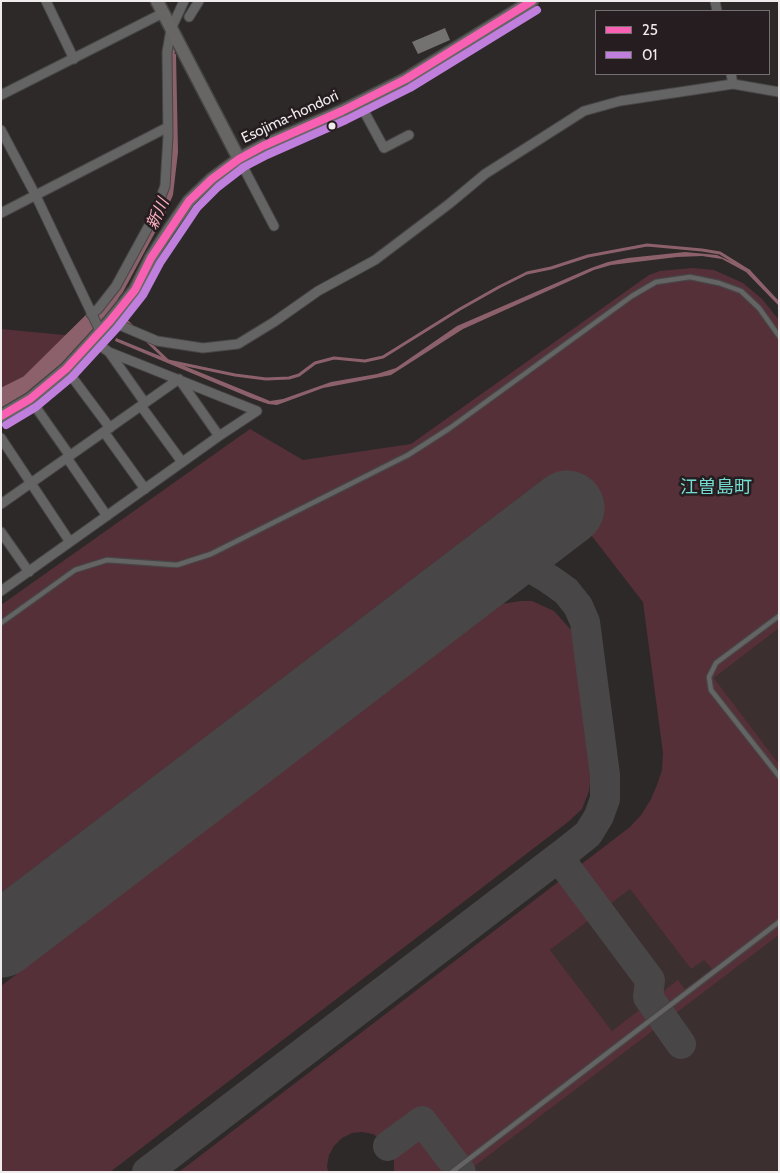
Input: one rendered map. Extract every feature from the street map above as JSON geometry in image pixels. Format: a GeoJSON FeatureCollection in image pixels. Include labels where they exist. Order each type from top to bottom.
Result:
{"type":"FeatureCollection","features":[{"type":"Feature","properties":{"kind":"street"},"geometry":{"type":"LineString","coordinates":[[46,1],[74,59]]}},
{"type":"Feature","properties":{"kind":"street"},"geometry":{"type":"LineString","coordinates":[[157,1],[274,226]]}},
{"type":"Feature","properties":{"kind":"street"},"geometry":{"type":"LineString","coordinates":[[91,314],[98,309],[116,286],[153,218],[165,186],[168,127],[167,52],[171,29],[184,1]]}},
{"type":"Feature","properties":{"kind":"street"},"geometry":{"type":"LineString","coordinates":[[189,17],[199,1]]}},
{"type":"Feature","properties":{"kind":"street","name":"Esojima-hondori"},"geometry":{"type":"LineString","coordinates":[[1,416],[30,399],[66,369],[110,321],[135,290],[151,258],[189,201],[212,179],[239,159],[406,79],[532,1]]}},
{"type":"Feature","properties":{"kind":"street"},"geometry":{"type":"LineString","coordinates":[[1,95],[163,13]]}},
{"type":"Feature","properties":{"kind":"street"},"geometry":{"type":"LineString","coordinates":[[731,75],[733,84]]}},
{"type":"Feature","properties":{"kind":"street"},"geometry":{"type":"LineString","coordinates":[[110,321],[157,341],[202,348],[238,344],[274,322],[318,291],[375,260],[485,174],[584,111],[620,101],[733,84],[779,92]]}},
{"type":"Feature","properties":{"kind":"street"},"geometry":{"type":"LineString","coordinates":[[359,102],[384,148],[409,134]]}},
{"type":"Feature","properties":{"kind":"street"},"geometry":{"type":"LineString","coordinates":[[1,213],[168,127]]}},
{"type":"Feature","properties":{"kind":"street"},"geometry":{"type":"LineString","coordinates":[[1,130],[36,196],[91,314],[96,336],[109,352],[182,462]]}},
{"type":"Feature","properties":{"kind":"street"},"geometry":{"type":"LineString","coordinates":[[1,591],[257,411],[109,352]]}},
{"type":"Feature","properties":{"kind":"street"},"geometry":{"type":"LineString","coordinates":[[66,369],[145,489]]}},
{"type":"Feature","properties":{"kind":"street"},"geometry":{"type":"LineString","coordinates":[[1,504],[179,379]]}},
{"type":"Feature","properties":{"kind":"street"},"geometry":{"type":"LineString","coordinates":[[179,379],[219,436]]}},
{"type":"Feature","properties":{"kind":"street"},"geometry":{"type":"LineString","coordinates":[[30,399],[107,516]]}},
{"type":"Feature","properties":{"kind":"street"},"geometry":{"type":"LineString","coordinates":[[1,438],[70,542]]}},
{"type":"Feature","properties":{"kind":"street"},"geometry":{"type":"LineString","coordinates":[[2,535],[29,572]]}},
{"type":"Feature","properties":{"kind":"lane"},"geometry":{"type":"LineString","coordinates":[[1,623],[75,570],[107,560],[178,565],[211,554],[408,455],[450,428],[632,296],[656,282],[690,277],[719,283],[741,291],[760,308],[779,336]]}},
{"type":"Feature","properties":{"kind":"lane"},"geometry":{"type":"LineString","coordinates":[[779,616],[716,663],[709,677],[711,690],[779,776]]}},
{"type":"Feature","properties":{"kind":"lane"},"geometry":{"type":"LineString","coordinates":[[452,1172],[779,922]]}},
{"type":"Feature","properties":{"kind":"shaded area"},"geometry":{"type":"Polygon","coordinates":[[[693,268],[714,270],[743,283],[762,299],[779,320],[779,628],[714,678],[779,764],[779,935],[467,1172],[394,1172],[394,1159],[388,1146],[373,1134],[362,1132],[352,1133],[342,1138],[334,1146],[329,1155],[328,1172],[179,1172],[630,827],[642,814],[657,785],[662,770],[663,753],[643,602],[546,477],[1,893],[1,605],[250,429],[303,460],[411,444],[649,275],[660,271],[693,268]],[[630,889],[550,950],[612,1031],[678,980],[685,989],[712,969],[704,960],[691,969],[630,889]]]}},
{"type":"Feature","properties":{"kind":"shaded area"},"geometry":{"type":"Polygon","coordinates":[[[1,329],[85,337],[27,392],[1,406],[1,329]]]}},
{"type":"Feature","properties":{"kind":"shaded area"},"geometry":{"type":"Polygon","coordinates":[[[532,601],[554,611],[571,630],[575,645],[591,773],[589,791],[582,809],[568,822],[110,1172],[1,1172],[1,986],[502,604],[532,601]]]}},
{"type":"Feature","properties":{"kind":"shaded area"},"geometry":{"type":"Polygon","coordinates":[[[779,628],[779,764],[714,678],[779,628]]]}},
{"type":"Feature","properties":{"kind":"shaded area"},"geometry":{"type":"Polygon","coordinates":[[[630,889],[691,969],[704,959],[712,969],[685,989],[678,981],[612,1031],[550,950],[630,889]]]}},
{"type":"Feature","properties":{"kind":"shaded area"},"geometry":{"type":"Polygon","coordinates":[[[779,935],[779,1172],[467,1172],[779,935]]]}},
{"type":"Feature","properties":{"kind":"water"},"geometry":{"type":"Polygon","coordinates":[[[176,54],[178,152],[173,195],[165,214],[123,292],[110,309],[106,306],[121,286],[170,168],[173,135],[171,55],[176,54]]]}},
{"type":"Feature","properties":{"kind":"water"},"geometry":{"type":"Polygon","coordinates":[[[685,252],[717,255],[750,270],[779,301],[779,306],[746,272],[722,259],[702,256],[677,257],[611,265],[594,270],[463,329],[391,375],[323,388],[277,405],[251,398],[115,341],[116,338],[270,401],[283,399],[331,382],[377,374],[396,368],[457,326],[591,268],[628,258],[685,252]]]}},
{"type":"Feature","properties":{"kind":"water"},"geometry":{"type":"Polygon","coordinates":[[[84,331],[87,334],[42,379],[27,392],[1,406],[1,400],[26,385],[84,331]]]}},
{"type":"Feature","properties":{"kind":"building"},"geometry":{"type":"Polygon","coordinates":[[[445,28],[450,40],[418,54],[412,42],[445,28]]]}},
{"type":"Feature","properties":{"kind":"waterway","name":"新川"},"geometry":{"type":"LineString","coordinates":[[173,57],[174,43]]}},
{"type":"Feature","properties":{"kind":"waterway"},"geometry":{"type":"LineString","coordinates":[[146,340],[168,361],[235,375],[266,379],[289,378],[299,375],[315,363],[334,358],[365,361],[383,357],[460,309],[527,273],[551,268],[588,256],[647,245],[702,250],[720,253],[749,271]]}},
{"type":"Feature","properties":{"kind":"waterway","name":"新川"},"geometry":{"type":"LineString","coordinates":[[1,399],[29,385],[110,305]]}},
{"type":"Feature","properties":{"kind":"waterway"},"geometry":{"type":"LineString","coordinates":[[119,314],[133,327]]}},
{"type":"Feature","properties":{"kind":"taxiway"},"geometry":{"type":"LineString","coordinates":[[147,1172],[568,850],[588,834],[599,816],[605,799],[605,775],[585,622],[578,606],[566,591],[534,570],[498,560]]}},
{"type":"Feature","properties":{"kind":"taxiway"},"geometry":{"type":"LineString","coordinates":[[559,858],[650,980],[648,997],[681,1044]]}},
{"type":"Feature","properties":{"kind":"taxiway"},"geometry":{"type":"LineString","coordinates":[[388,1146],[422,1121],[461,1172]]}},
{"type":"Feature","properties":{"kind":"runway"},"geometry":{"type":"LineString","coordinates":[[1,940],[567,508]]}},
{"type":"Feature","properties":{"kind":"transit line","name":"25"},"geometry":{"type":"LineString","coordinates":[[1,416],[30,399],[66,369],[110,321],[135,290],[151,258],[189,201],[212,179],[239,159],[263,146],[342,111],[406,79],[532,1]]}},
{"type":"Feature","properties":{"kind":"transit line","name":"01"},"geometry":{"type":"LineString","coordinates":[[6,425],[36,407],[72,377],[117,328],[143,295],[160,263],[197,208],[218,187],[244,167],[267,155],[346,120],[410,88],[537,10]]}},
{"type":"Feature","properties":{"kind":"district","name":"江曽島町"},"geometry":{"type":"Point","coordinates":[716,488]}}]}
